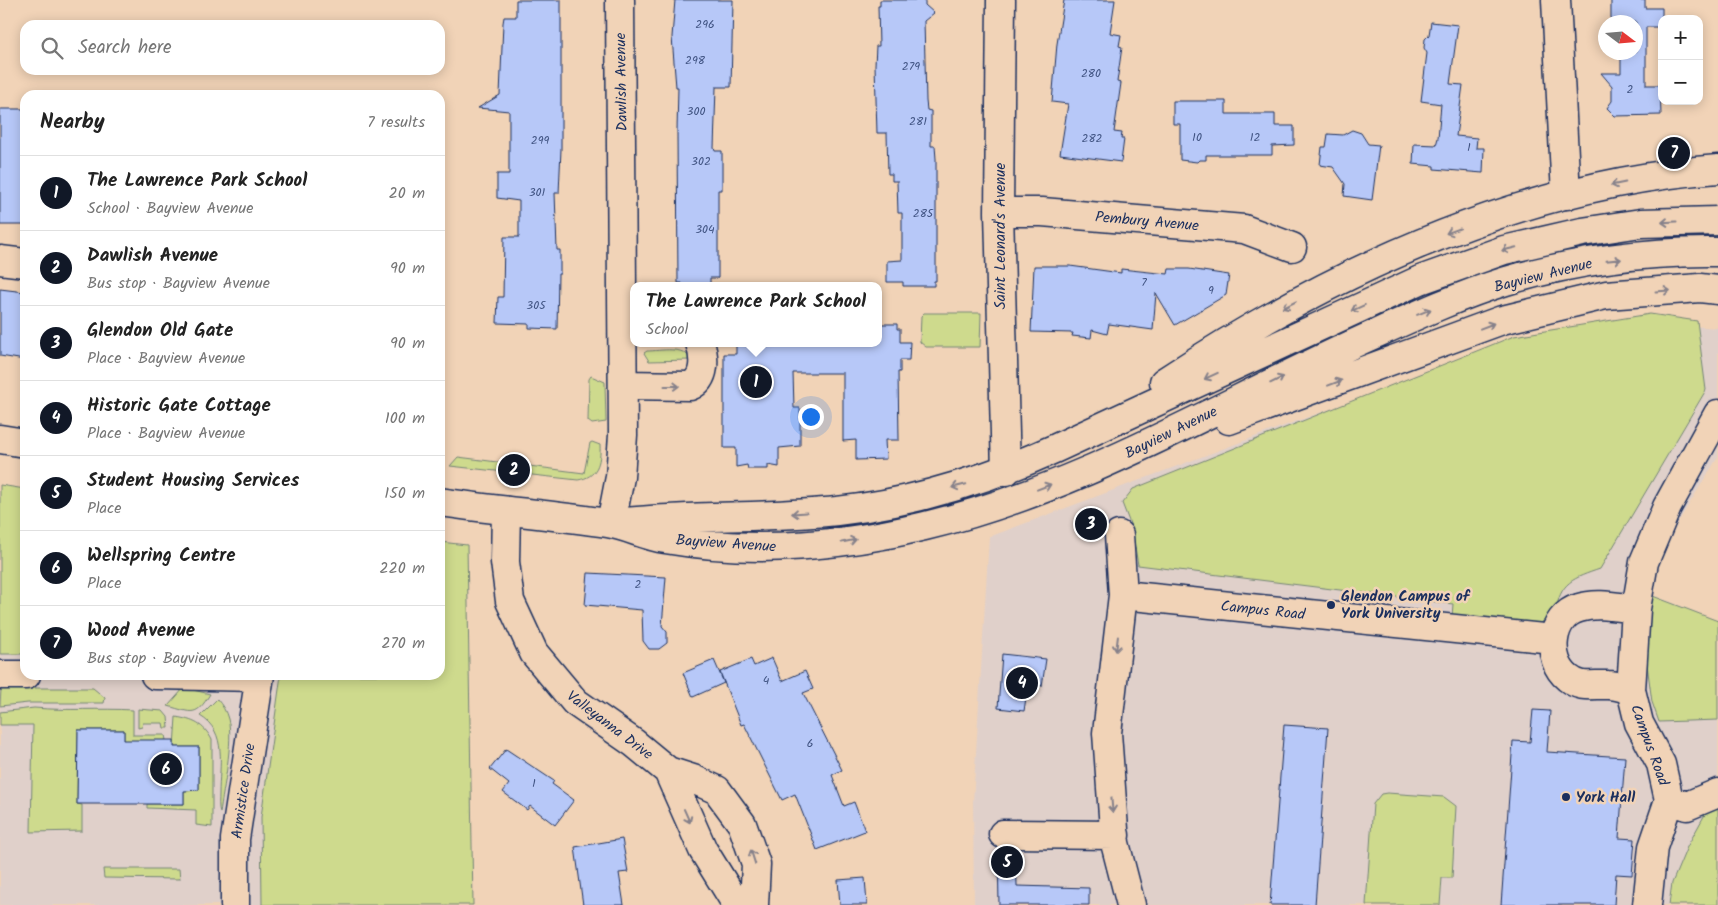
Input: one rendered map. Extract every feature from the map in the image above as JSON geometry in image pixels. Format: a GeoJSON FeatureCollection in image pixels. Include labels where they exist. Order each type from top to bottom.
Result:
{"type":"FeatureCollection","features":[{"type":"Feature","properties":{"kind":"main road","name":"Dawlish Avenue"},"geometry":{"type":"LineString","coordinates":[[611,524],[620,477],[623,385],[629,339],[620,0]]}},
{"type":"Feature","properties":{"kind":"main road","name":"Saint Leonard's Avenue"},"geometry":{"type":"LineString","coordinates":[[1001,0],[999,212],[1006,471]]}},
{"type":"Feature","properties":{"kind":"main road"},"geometry":{"type":"LineString","coordinates":[[1556,0],[1566,195]]}},
{"type":"Feature","properties":{"kind":"main road"},"geometry":{"type":"LineString","coordinates":[[1088,433],[1226,341],[1284,308],[1418,244],[1502,213],[1566,195],[1673,172],[1718,169]]}},
{"type":"Feature","properties":{"kind":"main road","name":"Pembury Avenue"},"geometry":{"type":"LineString","coordinates":[[999,212],[1042,212],[1244,229],[1292,247]]}},
{"type":"Feature","properties":{"kind":"main road","name":"Bayview Avenue"},"geometry":{"type":"LineString","coordinates":[[611,524],[668,518],[838,510],[896,501],[967,484],[1006,471],[1420,280],[1504,250],[1582,232],[1641,223],[1718,220]]}},
{"type":"Feature","properties":{"kind":"main road","name":"Bayview Avenue"},"geometry":{"type":"LineString","coordinates":[[445,503],[611,524],[662,538],[718,546],[766,549],[840,543],[925,526],[998,504],[1124,456],[1327,355],[1424,312],[1505,281],[1586,262],[1691,252],[1718,252]]}},
{"type":"Feature","properties":{"kind":"main road"},"geometry":{"type":"LineString","coordinates":[[0,260],[20,262]]}},
{"type":"Feature","properties":{"kind":"main road"},"geometry":{"type":"LineString","coordinates":[[1124,456],[1308,393],[1502,320],[1606,295],[1700,288],[1718,290]]}},
{"type":"Feature","properties":{"kind":"main road"},"geometry":{"type":"LineString","coordinates":[[623,385],[690,386],[698,382],[702,376],[700,347]]}},
{"type":"Feature","properties":{"kind":"main road","name":"Campus Road"},"geometry":{"type":"LineString","coordinates":[[1647,905],[1653,847],[1669,800],[1660,764],[1639,723],[1631,690],[1636,609],[1644,562],[1667,507],[1718,414]]}},
{"type":"Feature","properties":{"kind":"main road"},"geometry":{"type":"LineString","coordinates":[[0,439],[20,442]]}},
{"type":"Feature","properties":{"kind":"main road","name":"Valleyanna Drive"},"geometry":{"type":"LineString","coordinates":[[506,511],[506,583],[510,601],[534,653],[575,702],[634,743],[668,771],[693,779],[717,790],[742,824],[756,864],[754,905]]}},
{"type":"Feature","properties":{"kind":"main road"},"geometry":{"type":"LineString","coordinates":[[1119,535],[1122,595],[1107,733],[1115,835],[1131,905]]}},
{"type":"Feature","properties":{"kind":"main road","name":"Campus Road"},"geometry":{"type":"LineString","coordinates":[[1122,595],[1553,639],[1555,660],[1567,678],[1587,687],[1608,685],[1631,690]]}},
{"type":"Feature","properties":{"kind":"main road"},"geometry":{"type":"LineString","coordinates":[[1553,639],[1561,620],[1577,608],[1597,604],[1636,609]]}},
{"type":"Feature","properties":{"kind":"main road"},"geometry":{"type":"LineString","coordinates":[[0,675],[20,675]]}},
{"type":"Feature","properties":{"kind":"main road","name":"Armistice Drive"},"geometry":{"type":"LineString","coordinates":[[235,905],[235,839],[258,680]]}},
{"type":"Feature","properties":{"kind":"main road","name":"Valleyanna Drive"},"geometry":{"type":"LineString","coordinates":[[668,771],[702,850],[737,905]]}},
{"type":"Feature","properties":{"kind":"main road","name":"Campus Road"},"geometry":{"type":"LineString","coordinates":[[1669,800],[1687,806],[1718,793]]}},
{"type":"Feature","properties":{"kind":"main road"},"geometry":{"type":"LineString","coordinates":[[1003,834],[1115,835]]}},
{"type":"Feature","properties":{"kind":"shaded area","name":"Glendon Campus of York University"},"geometry":{"type":"Polygon","coordinates":[[[1650,323],[1718,328],[1718,457],[1637,589],[1718,621],[1718,905],[974,905],[973,802],[989,537],[1294,422],[1487,354],[1650,323]]]}},
{"type":"Feature","properties":{"kind":"shaded area"},"geometry":{"type":"Polygon","coordinates":[[[0,492],[20,495],[20,680],[445,680],[445,543],[467,545],[473,905],[0,905],[0,492]]]}},
{"type":"Feature","properties":{"kind":"green space"},"geometry":{"type":"Polygon","coordinates":[[[924,313],[981,313],[980,347],[926,347],[920,342],[921,316],[924,313]]]}},
{"type":"Feature","properties":{"kind":"green space"},"geometry":{"type":"Polygon","coordinates":[[[1650,314],[1697,321],[1706,390],[1600,569],[1583,575],[1569,583],[1560,594],[1556,613],[1534,627],[1452,617],[1453,604],[1138,565],[1132,529],[1122,503],[1133,489],[1514,336],[1650,314]]]}},
{"type":"Feature","properties":{"kind":"green space"},"geometry":{"type":"Polygon","coordinates":[[[647,351],[683,352],[688,355],[690,360],[649,361],[644,353],[647,351]]]}},
{"type":"Feature","properties":{"kind":"green space"},"geometry":{"type":"Polygon","coordinates":[[[591,376],[605,382],[606,422],[592,424],[588,421],[589,379],[591,376]]]}},
{"type":"Feature","properties":{"kind":"green space"},"geometry":{"type":"Polygon","coordinates":[[[590,443],[600,445],[600,458],[594,472],[590,476],[578,480],[450,466],[458,457],[584,473],[590,443]]]}},
{"type":"Feature","properties":{"kind":"green space"},"geometry":{"type":"Polygon","coordinates":[[[0,485],[20,488],[20,654],[0,654],[0,485]]]}},
{"type":"Feature","properties":{"kind":"green space"},"geometry":{"type":"Polygon","coordinates":[[[445,543],[467,545],[473,905],[262,905],[261,817],[280,680],[445,680],[445,543]]]}},
{"type":"Feature","properties":{"kind":"green space"},"geometry":{"type":"Polygon","coordinates":[[[1637,590],[1718,621],[1718,720],[1659,722],[1652,702],[1637,590]]]}},
{"type":"Feature","properties":{"kind":"green space"},"geometry":{"type":"Polygon","coordinates":[[[1,688],[93,688],[105,698],[104,703],[28,703],[0,706],[1,688]]]}},
{"type":"Feature","properties":{"kind":"green space"},"geometry":{"type":"Polygon","coordinates":[[[184,688],[210,694],[197,710],[189,711],[168,706],[184,688]]]}},
{"type":"Feature","properties":{"kind":"green space"},"geometry":{"type":"Polygon","coordinates":[[[217,699],[226,713],[230,728],[229,752],[220,813],[220,750],[218,740],[215,731],[209,723],[200,716],[217,699]]]}},
{"type":"Feature","properties":{"kind":"green space"},"geometry":{"type":"Polygon","coordinates":[[[34,708],[133,710],[133,735],[165,735],[166,740],[124,748],[124,730],[78,730],[77,804],[82,805],[82,831],[31,832],[33,725],[0,725],[0,712],[34,708]]]}},
{"type":"Feature","properties":{"kind":"green space"},"geometry":{"type":"Polygon","coordinates":[[[138,709],[163,711],[168,717],[169,728],[164,728],[163,723],[143,723],[142,727],[138,728],[138,709]]]}},
{"type":"Feature","properties":{"kind":"green space"},"geometry":{"type":"Polygon","coordinates":[[[176,717],[202,726],[212,740],[212,827],[196,825],[196,810],[147,808],[147,804],[184,804],[184,791],[199,790],[199,747],[174,747],[176,717]]]}},
{"type":"Feature","properties":{"kind":"green space"},"geometry":{"type":"Polygon","coordinates":[[[1381,794],[1444,797],[1456,806],[1452,878],[1442,878],[1440,905],[1366,905],[1373,804],[1381,794]]]}},
{"type":"Feature","properties":{"kind":"green space"},"geometry":{"type":"Polygon","coordinates":[[[1718,803],[1718,905],[1669,905],[1672,883],[1687,847],[1709,807],[1718,803]]]}},
{"type":"Feature","properties":{"kind":"green space"},"geometry":{"type":"Polygon","coordinates":[[[103,869],[179,869],[180,879],[104,878],[103,869]]]}},
{"type":"Feature","properties":{"kind":"building"},"geometry":{"type":"Polygon","coordinates":[[[516,0],[561,0],[561,149],[559,193],[555,193],[557,250],[560,250],[557,329],[529,328],[529,324],[497,323],[498,297],[503,297],[504,237],[519,237],[519,201],[497,198],[497,174],[509,174],[509,111],[478,108],[500,95],[504,17],[516,17],[516,0]]]}},
{"type":"Feature","properties":{"kind":"building"},"geometry":{"type":"Polygon","coordinates":[[[675,0],[733,0],[731,87],[716,87],[714,148],[715,151],[722,151],[722,190],[718,190],[718,278],[710,278],[710,282],[678,282],[678,87],[676,87],[672,37],[675,0]]]}},
{"type":"Feature","properties":{"kind":"building"},"geometry":{"type":"Polygon","coordinates":[[[880,0],[925,0],[925,5],[934,13],[924,21],[926,101],[927,110],[931,111],[931,146],[935,146],[936,159],[936,281],[934,281],[934,286],[903,286],[903,282],[887,282],[887,261],[902,260],[902,213],[898,213],[897,181],[892,181],[892,174],[888,174],[887,133],[877,133],[875,65],[876,46],[879,46],[878,6],[880,6],[880,0]]]}},
{"type":"Feature","properties":{"kind":"building"},"geometry":{"type":"Polygon","coordinates":[[[1064,0],[1115,0],[1110,33],[1121,35],[1119,46],[1122,47],[1117,82],[1121,83],[1114,132],[1122,133],[1121,139],[1124,139],[1121,162],[1060,154],[1068,104],[1052,102],[1057,44],[1064,0]]]}},
{"type":"Feature","properties":{"kind":"building"},"geometry":{"type":"Polygon","coordinates":[[[1611,0],[1645,0],[1645,8],[1662,8],[1662,15],[1658,15],[1658,27],[1646,27],[1646,85],[1658,85],[1658,105],[1661,105],[1661,115],[1615,116],[1607,108],[1612,101],[1612,86],[1601,73],[1621,73],[1621,60],[1643,60],[1643,15],[1611,15],[1611,0]]]}},
{"type":"Feature","properties":{"kind":"building"},"geometry":{"type":"Polygon","coordinates":[[[1431,22],[1458,25],[1450,84],[1463,85],[1456,136],[1477,138],[1476,148],[1484,148],[1483,173],[1434,169],[1434,166],[1413,164],[1414,144],[1436,145],[1438,138],[1441,104],[1421,101],[1427,53],[1424,48],[1425,39],[1429,35],[1431,22]]]}},
{"type":"Feature","properties":{"kind":"building"},"geometry":{"type":"Polygon","coordinates":[[[1173,101],[1226,101],[1226,114],[1275,114],[1275,126],[1294,126],[1294,145],[1272,146],[1272,155],[1206,155],[1206,160],[1199,160],[1197,162],[1180,160],[1180,124],[1173,124],[1173,101]]]}},
{"type":"Feature","properties":{"kind":"building"},"geometry":{"type":"Polygon","coordinates":[[[0,109],[20,109],[20,225],[0,225],[0,109]]]}},
{"type":"Feature","properties":{"kind":"building"},"geometry":{"type":"Polygon","coordinates":[[[1352,130],[1361,133],[1368,144],[1379,145],[1372,200],[1344,196],[1345,184],[1333,167],[1320,165],[1322,147],[1326,147],[1328,134],[1343,135],[1352,130]]]}},
{"type":"Feature","properties":{"kind":"building"},"geometry":{"type":"Polygon","coordinates":[[[1034,266],[1070,266],[1121,273],[1121,269],[1168,274],[1169,269],[1189,269],[1229,275],[1226,295],[1175,325],[1156,293],[1153,330],[1109,324],[1107,334],[1092,330],[1091,338],[1072,336],[1073,333],[1031,332],[1034,266]]]}},
{"type":"Feature","properties":{"kind":"building"},"geometry":{"type":"Polygon","coordinates":[[[0,289],[20,291],[20,359],[0,356],[0,289]]]}},
{"type":"Feature","properties":{"kind":"building"},"geometry":{"type":"Polygon","coordinates":[[[882,324],[897,324],[897,329],[900,329],[900,342],[910,342],[909,360],[900,360],[900,372],[898,372],[899,440],[885,440],[886,459],[856,460],[856,440],[843,441],[843,373],[793,373],[794,408],[800,408],[800,446],[779,448],[779,467],[768,465],[768,469],[748,469],[747,465],[736,467],[736,448],[724,448],[724,354],[736,354],[736,347],[882,347],[882,324]]]}},
{"type":"Feature","properties":{"kind":"building"},"geometry":{"type":"Polygon","coordinates":[[[588,573],[666,577],[662,626],[667,632],[667,643],[659,649],[649,649],[643,641],[642,610],[585,605],[588,573]]]}},
{"type":"Feature","properties":{"kind":"building"},"geometry":{"type":"Polygon","coordinates":[[[1002,654],[1046,659],[1042,686],[1028,684],[1024,711],[998,708],[1002,654]]]}},
{"type":"Feature","properties":{"kind":"building"},"geometry":{"type":"Polygon","coordinates":[[[772,658],[782,681],[805,671],[813,689],[803,693],[842,770],[832,775],[844,806],[854,802],[865,831],[817,850],[795,794],[782,800],[744,724],[741,725],[720,672],[751,659],[754,666],[772,658]]]}},
{"type":"Feature","properties":{"kind":"building"},"geometry":{"type":"Polygon","coordinates":[[[714,660],[724,683],[693,697],[683,673],[714,660]]]}},
{"type":"Feature","properties":{"kind":"building","name":"York Hall"},"geometry":{"type":"Polygon","coordinates":[[[1533,710],[1550,711],[1547,752],[1625,757],[1619,838],[1635,839],[1632,875],[1616,874],[1614,905],[1501,905],[1513,741],[1530,742],[1533,710]]]}},
{"type":"Feature","properties":{"kind":"building"},"geometry":{"type":"Polygon","coordinates":[[[1284,725],[1328,728],[1315,905],[1270,905],[1284,725]]]}},
{"type":"Feature","properties":{"kind":"building"},"geometry":{"type":"Polygon","coordinates":[[[78,730],[124,730],[124,740],[174,740],[174,747],[199,747],[199,790],[184,791],[184,804],[77,804],[78,730]]]}},
{"type":"Feature","properties":{"kind":"building"},"geometry":{"type":"Polygon","coordinates":[[[506,749],[554,781],[552,784],[574,800],[555,825],[530,806],[527,810],[503,792],[509,784],[490,769],[506,749]]]}},
{"type":"Feature","properties":{"kind":"building"},"geometry":{"type":"Polygon","coordinates":[[[622,839],[628,872],[619,873],[624,905],[583,905],[575,847],[622,839]]]}},
{"type":"Feature","properties":{"kind":"building"},"geometry":{"type":"Polygon","coordinates":[[[998,848],[1016,850],[1017,886],[1089,888],[1089,905],[999,905],[998,848]]]}},
{"type":"Feature","properties":{"kind":"building"},"geometry":{"type":"Polygon","coordinates":[[[865,878],[867,905],[840,905],[838,880],[865,878]]]}},
{"type":"Feature","properties":{"kind":"place","name":"Wood Avenue"},"geometry":{"type":"Point","coordinates":[1674,153]}},
{"type":"Feature","properties":{"kind":"place","name":"The Lawrence Park School"},"geometry":{"type":"Point","coordinates":[756,382]}},
{"type":"Feature","properties":{"kind":"place","name":"Dawlish Avenue"},"geometry":{"type":"Point","coordinates":[514,470]}},
{"type":"Feature","properties":{"kind":"place","name":"Glendon Old Gate"},"geometry":{"type":"Point","coordinates":[1091,524]}},
{"type":"Feature","properties":{"kind":"place","name":"Glendon Campus of York University"},"geometry":{"type":"Point","coordinates":[1331,605]}},
{"type":"Feature","properties":{"kind":"place","name":"Historic Gate Cottage"},"geometry":{"type":"Point","coordinates":[1022,683]}},
{"type":"Feature","properties":{"kind":"place","name":"Wellspring Centre"},"geometry":{"type":"Point","coordinates":[166,769]}},
{"type":"Feature","properties":{"kind":"place","name":"York Hall"},"geometry":{"type":"Point","coordinates":[1566,797]}},
{"type":"Feature","properties":{"kind":"place","name":"Student Housing Services"},"geometry":{"type":"Point","coordinates":[1007,862]}}]}
